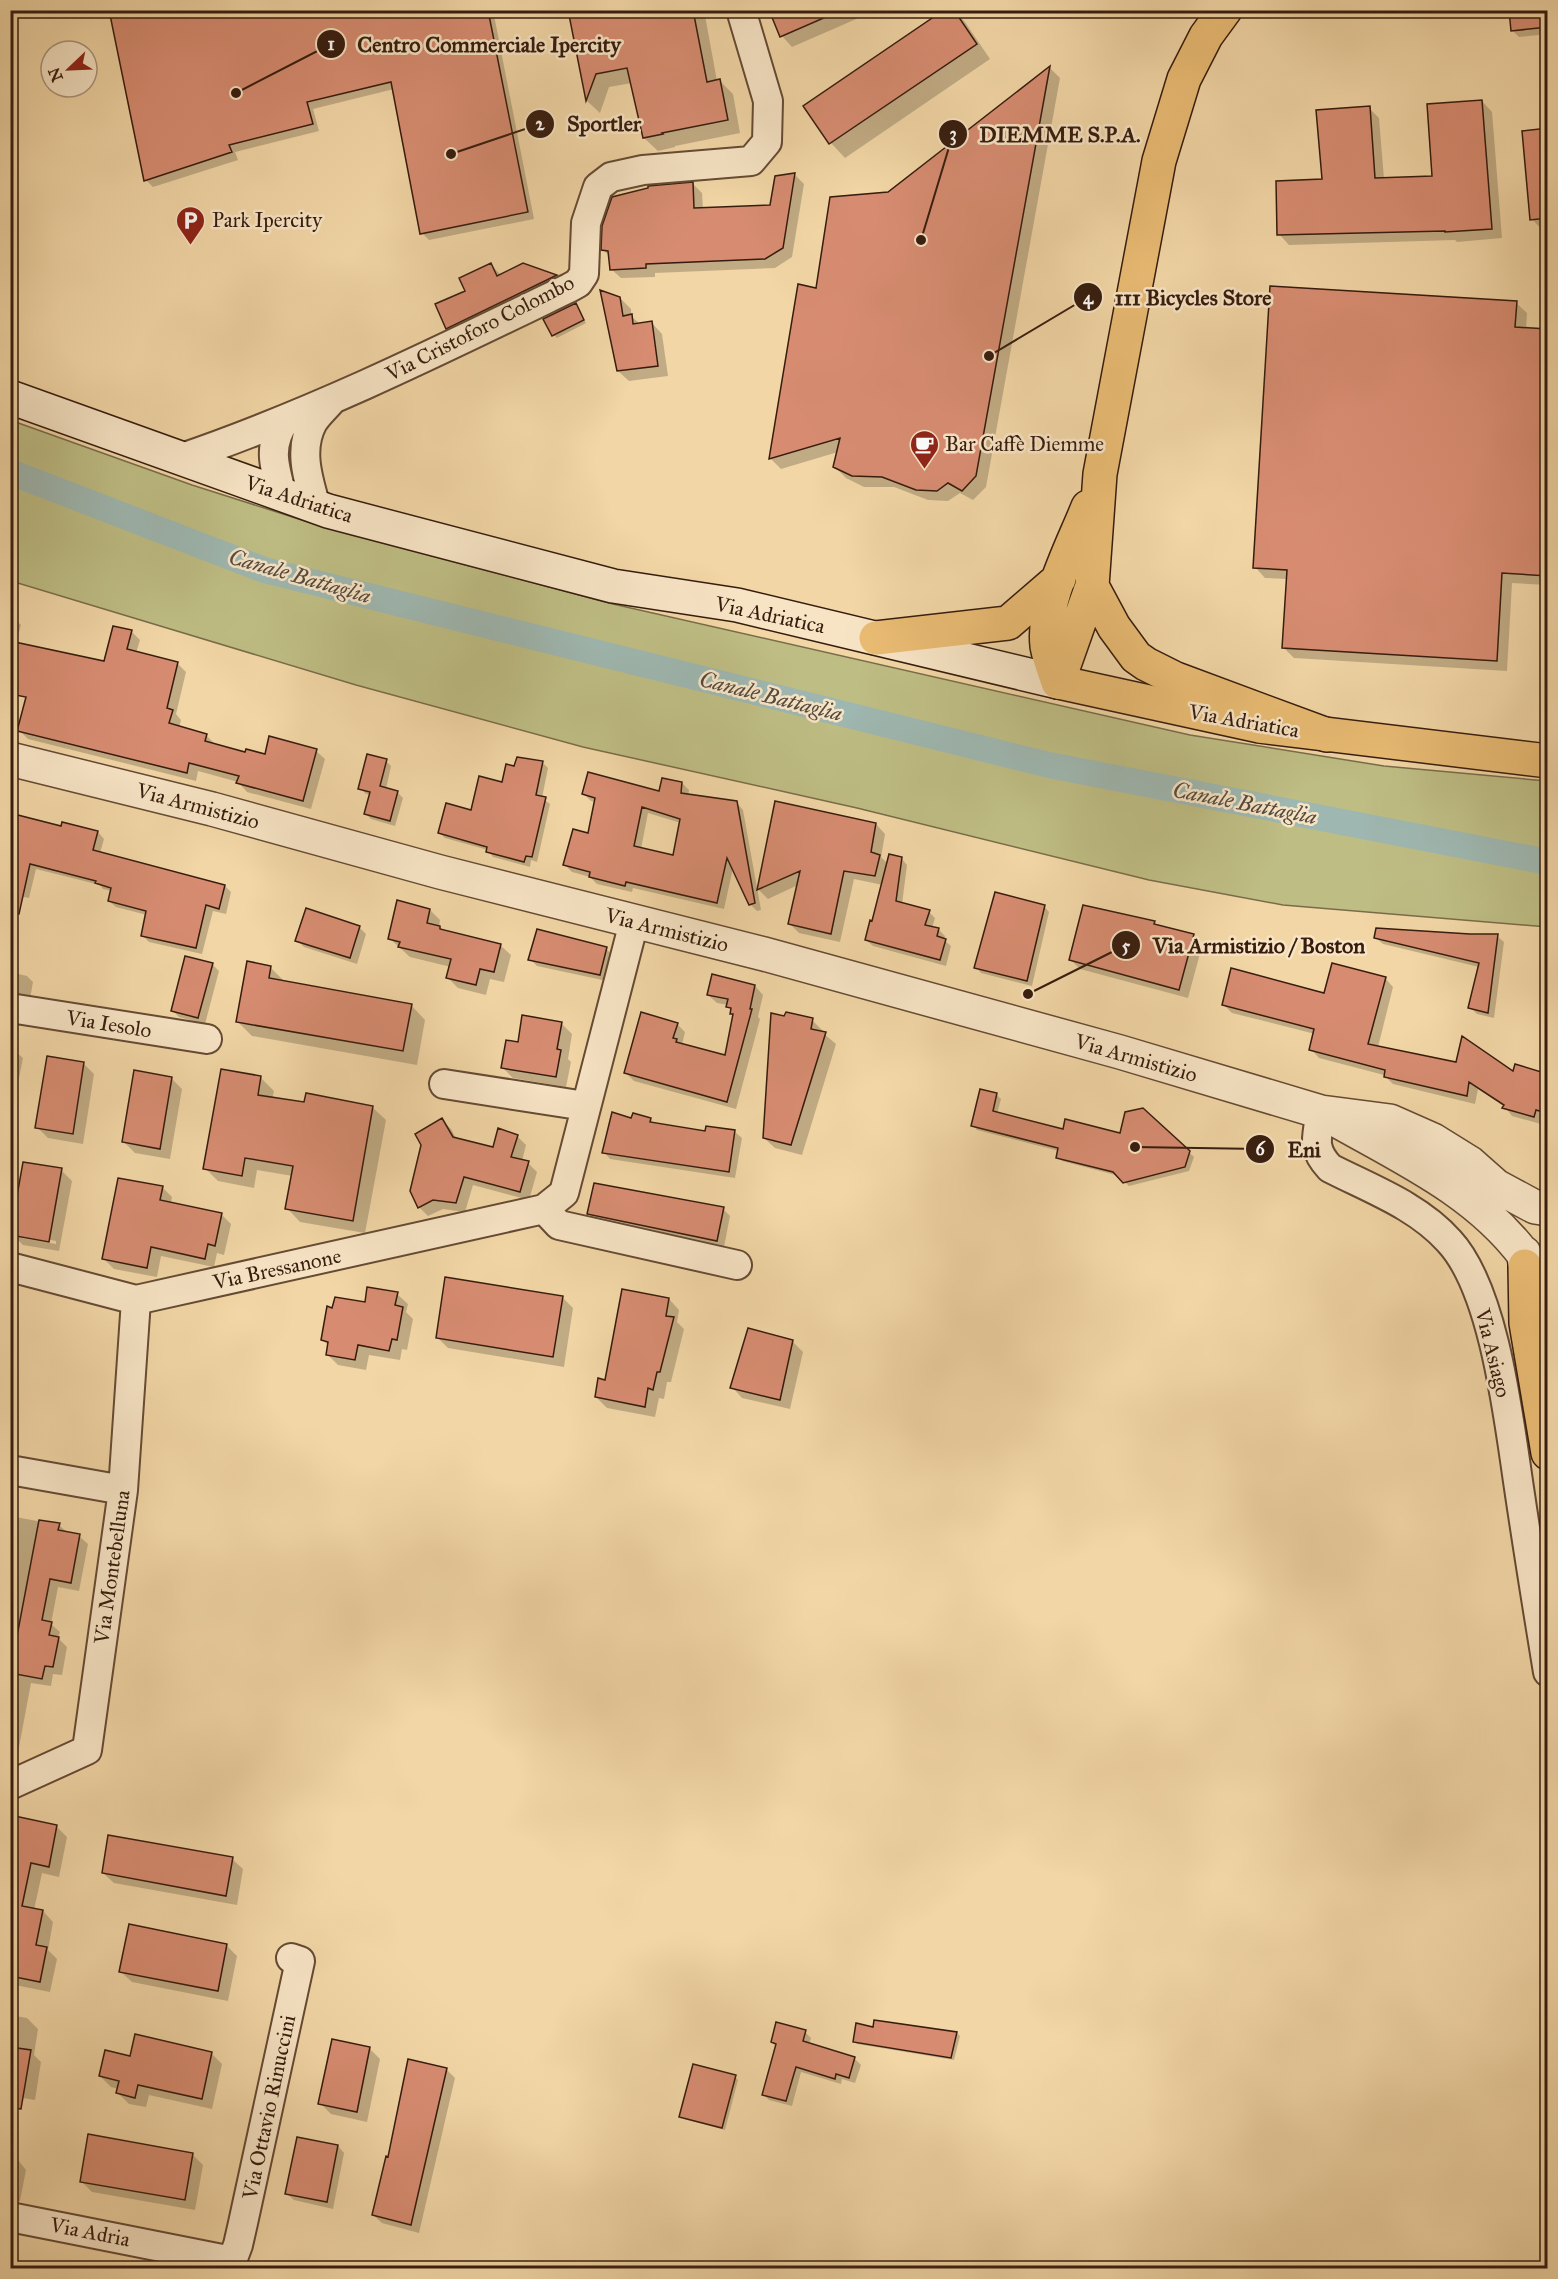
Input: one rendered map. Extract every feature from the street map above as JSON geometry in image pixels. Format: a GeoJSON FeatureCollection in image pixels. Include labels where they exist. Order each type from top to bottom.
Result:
{"type":"FeatureCollection","features":[{"type":"Feature","properties":{"kind":"main road"},"geometry":{"type":"LineString","coordinates":[[1058,682],[1092,586],[1100,474],[1159,162],[1184,79],[1206,36],[1225,10]]}},
{"type":"Feature","properties":{"kind":"main road"},"geometry":{"type":"LineString","coordinates":[[1058,682],[1047,646],[1048,617],[1059,579],[1100,474]]}},
{"type":"Feature","properties":{"kind":"main road"},"geometry":{"type":"LineString","coordinates":[[876,638],[1008,623],[1059,579]]}},
{"type":"Feature","properties":{"kind":"main road"},"geometry":{"type":"LineString","coordinates":[[1092,586],[1114,627],[1136,657],[1146,664],[1176,679],[1327,735]]}},
{"type":"Feature","properties":{"kind":"main road","name":"Via Adriatica"},"geometry":{"type":"LineString","coordinates":[[1058,682],[1259,726],[1548,760]]}},
{"type":"Feature","properties":{"kind":"main road"},"geometry":{"type":"LineString","coordinates":[[1524,1261],[1526,1323],[1548,1453]]}},
{"type":"Feature","properties":{"kind":"street","name":"Via Cristoforo Colombo"},"geometry":{"type":"LineString","coordinates":[[179,459],[332,400],[411,365],[578,283],[584,274],[586,223],[598,187],[611,177],[643,170],[751,161],[767,142],[768,101],[741,10]]}},
{"type":"Feature","properties":{"kind":"street","name":"Via Adriatica"},"geometry":{"type":"LineString","coordinates":[[10,397],[316,507],[613,586],[737,605],[1058,682]]}},
{"type":"Feature","properties":{"kind":"street","name":"Via Cristoforo Colombo"},"geometry":{"type":"LineString","coordinates":[[316,507],[306,471],[305,443],[313,422],[332,400]]}},
{"type":"Feature","properties":{"kind":"street"},"geometry":{"type":"LineString","coordinates":[[282,495],[274,468],[274,445],[277,432],[285,419]]}},
{"type":"Feature","properties":{"kind":"street","name":"Via Armistizio"},"geometry":{"type":"LineString","coordinates":[[10,759],[212,809],[440,872],[764,954],[1120,1052],[1321,1112],[1390,1121],[1433,1140],[1470,1163],[1496,1186],[1535,1207],[1548,1209]]}},
{"type":"Feature","properties":{"kind":"street"},"geometry":{"type":"LineString","coordinates":[[634,922],[564,1193],[544,1209],[559,1225],[737,1265]]}},
{"type":"Feature","properties":{"kind":"street","name":"Via Iesolo"},"geometry":{"type":"LineString","coordinates":[[10,1008],[207,1040]]}},
{"type":"Feature","properties":{"kind":"street"},"geometry":{"type":"LineString","coordinates":[[444,1084],[585,1106]]}},
{"type":"Feature","properties":{"kind":"street","name":"Via Armistizio"},"geometry":{"type":"LineString","coordinates":[[1321,1112],[1436,1177],[1506,1231],[1524,1261],[1530,1278],[1537,1288],[1548,1295]]}},
{"type":"Feature","properties":{"kind":"street","name":"Via Asiago"},"geometry":{"type":"LineString","coordinates":[[1321,1112],[1316,1138],[1318,1155],[1330,1168],[1428,1219],[1451,1243],[1470,1272],[1483,1309],[1504,1390],[1548,1672]]}},
{"type":"Feature","properties":{"kind":"street","name":"Via Bressanone"},"geometry":{"type":"LineString","coordinates":[[10,1267],[136,1300],[544,1209]]}},
{"type":"Feature","properties":{"kind":"street"},"geometry":{"type":"LineString","coordinates":[[1524,1261],[1531,1230],[1548,1215]]}},
{"type":"Feature","properties":{"kind":"street","name":"Via Montebelluna"},"geometry":{"type":"LineString","coordinates":[[10,1785],[87,1750],[123,1490],[136,1300]]}},
{"type":"Feature","properties":{"kind":"street"},"geometry":{"type":"LineString","coordinates":[[10,1470],[123,1490]]}},
{"type":"Feature","properties":{"kind":"street","name":"Via Ottavio Rinuccini"},"geometry":{"type":"LineString","coordinates":[[233,2265],[300,1961],[291,1958]]}},
{"type":"Feature","properties":{"kind":"street","name":"Via Adria"},"geometry":{"type":"LineString","coordinates":[[10,2217],[233,2265]]}},
{"type":"Feature","properties":{"kind":"shaded area"},"geometry":{"type":"Polygon","coordinates":[[[10,420],[192,485],[327,528],[613,604],[1190,735],[1384,766],[1547,781],[1547,927],[1283,905],[1149,880],[857,808],[583,747],[356,685],[11,581],[10,420]]]}},
{"type":"Feature","properties":{"kind":"building"},"geometry":{"type":"Polygon","coordinates":[[[109,10],[488,10],[528,212],[420,234],[391,82],[307,102],[313,124],[229,145],[232,152],[144,181],[109,10]]]}},
{"type":"Feature","properties":{"kind":"building"},"geometry":{"type":"Polygon","coordinates":[[[568,10],[693,10],[707,82],[720,79],[728,120],[643,138],[627,68],[596,74],[586,101],[568,10]]]}},
{"type":"Feature","properties":{"kind":"building"},"geometry":{"type":"Polygon","coordinates":[[[769,10],[842,10],[780,37],[769,10]]]}},
{"type":"Feature","properties":{"kind":"building"},"geometry":{"type":"Polygon","coordinates":[[[944,10],[954,10],[977,44],[829,144],[803,106],[944,10]]]}},
{"type":"Feature","properties":{"kind":"building"},"geometry":{"type":"Polygon","coordinates":[[[1509,10],[1548,10],[1548,27],[1511,31],[1509,10]]]}},
{"type":"Feature","properties":{"kind":"building"},"geometry":{"type":"Polygon","coordinates":[[[1050,66],[976,476],[962,491],[948,483],[937,491],[916,490],[882,477],[852,476],[833,467],[840,438],[769,459],[798,284],[816,288],[830,197],[888,192],[1050,66]]]}},
{"type":"Feature","properties":{"kind":"building"},"geometry":{"type":"Polygon","coordinates":[[[1482,100],[1492,229],[1277,235],[1276,181],[1322,179],[1316,110],[1370,106],[1375,178],[1432,176],[1427,104],[1482,100]]]}},
{"type":"Feature","properties":{"kind":"building"},"geometry":{"type":"Polygon","coordinates":[[[1548,128],[1548,218],[1530,220],[1522,131],[1548,128]]]}},
{"type":"Feature","properties":{"kind":"building"},"geometry":{"type":"Polygon","coordinates":[[[795,173],[783,248],[765,259],[646,264],[646,268],[610,270],[608,251],[601,250],[602,226],[612,197],[648,188],[648,186],[693,182],[694,208],[770,205],[775,176],[795,173]]]}},
{"type":"Feature","properties":{"kind":"building"},"geometry":{"type":"Polygon","coordinates":[[[491,263],[497,276],[523,263],[557,275],[446,329],[435,304],[465,291],[459,278],[491,263]]]}},
{"type":"Feature","properties":{"kind":"building"},"geometry":{"type":"Polygon","coordinates":[[[1270,286],[1517,301],[1515,327],[1548,329],[1548,576],[1502,573],[1497,661],[1282,648],[1287,570],[1253,568],[1270,286]]]}},
{"type":"Feature","properties":{"kind":"building"},"geometry":{"type":"Polygon","coordinates":[[[600,290],[620,297],[623,316],[632,314],[633,324],[652,321],[658,366],[617,371],[600,290]]]}},
{"type":"Feature","properties":{"kind":"building"},"geometry":{"type":"Polygon","coordinates":[[[576,303],[584,320],[552,336],[543,319],[576,303]]]}},
{"type":"Feature","properties":{"kind":"building"},"geometry":{"type":"Polygon","coordinates":[[[113,626],[132,630],[127,649],[178,662],[167,708],[173,710],[169,723],[207,734],[205,741],[245,752],[246,749],[265,754],[269,736],[317,749],[303,801],[236,783],[239,776],[189,763],[187,773],[17,731],[26,697],[10,694],[10,641],[104,661],[113,626]]]}},
{"type":"Feature","properties":{"kind":"building"},"geometry":{"type":"Polygon","coordinates":[[[367,754],[387,759],[380,786],[398,791],[390,821],[364,814],[370,792],[358,789],[367,754]]]}},
{"type":"Feature","properties":{"kind":"building"},"geometry":{"type":"Polygon","coordinates":[[[517,757],[543,761],[536,795],[546,797],[532,857],[526,856],[524,862],[486,852],[487,847],[438,833],[446,803],[471,810],[479,776],[502,782],[506,764],[514,766],[517,757]]]}},
{"type":"Feature","properties":{"kind":"building"},"geometry":{"type":"Polygon","coordinates":[[[588,772],[659,791],[662,778],[682,782],[681,793],[737,801],[755,903],[749,905],[727,858],[717,903],[626,882],[625,886],[589,877],[590,872],[563,865],[573,829],[588,833],[595,798],[582,794],[588,772]],[[642,807],[634,846],[673,855],[680,819],[642,807]]]}},
{"type":"Feature","properties":{"kind":"building"},"geometry":{"type":"Polygon","coordinates":[[[775,801],[876,823],[871,852],[880,855],[875,876],[844,871],[831,934],[788,924],[800,871],[757,890],[775,801]]]}},
{"type":"Feature","properties":{"kind":"building"},"geometry":{"type":"Polygon","coordinates":[[[10,813],[61,826],[62,822],[98,831],[93,850],[225,885],[219,909],[206,905],[196,948],[141,936],[146,911],[108,901],[111,888],[95,883],[96,881],[30,864],[19,914],[10,913],[10,813]]]}},
{"type":"Feature","properties":{"kind":"building"},"geometry":{"type":"Polygon","coordinates":[[[889,854],[902,857],[896,901],[930,910],[925,925],[939,928],[937,936],[946,939],[940,960],[865,940],[889,854]]]}},
{"type":"Feature","properties":{"kind":"building"},"geometry":{"type":"Polygon","coordinates":[[[995,892],[1045,905],[1027,981],[974,968],[995,892]]]}},
{"type":"Feature","properties":{"kind":"building"},"geometry":{"type":"Polygon","coordinates":[[[397,900],[430,909],[427,923],[440,926],[440,929],[501,944],[494,972],[480,969],[476,985],[446,978],[451,959],[398,947],[400,942],[388,939],[397,900]]]}},
{"type":"Feature","properties":{"kind":"building"},"geometry":{"type":"Polygon","coordinates":[[[1083,905],[1155,921],[1154,924],[1194,934],[1179,990],[1069,960],[1083,905]]]}},
{"type":"Feature","properties":{"kind":"building"},"geometry":{"type":"Polygon","coordinates":[[[306,908],[360,926],[350,958],[295,941],[306,908]]]}},
{"type":"Feature","properties":{"kind":"building"},"geometry":{"type":"Polygon","coordinates":[[[1376,928],[1498,934],[1488,1013],[1468,1008],[1479,963],[1374,938],[1376,928]]]}},
{"type":"Feature","properties":{"kind":"building"},"geometry":{"type":"Polygon","coordinates":[[[537,929],[607,947],[600,975],[528,960],[537,929]]]}},
{"type":"Feature","properties":{"kind":"building"},"geometry":{"type":"Polygon","coordinates":[[[185,956],[213,963],[198,1018],[171,1011],[185,956]]]}},
{"type":"Feature","properties":{"kind":"building"},"geometry":{"type":"Polygon","coordinates":[[[247,961],[271,966],[269,978],[412,1004],[403,1051],[236,1022],[247,961]]]}},
{"type":"Feature","properties":{"kind":"building"},"geometry":{"type":"Polygon","coordinates":[[[1332,963],[1386,977],[1368,1044],[1456,1062],[1462,1036],[1513,1071],[1515,1064],[1548,1074],[1548,1095],[1543,1112],[1536,1110],[1534,1117],[1502,1108],[1504,1105],[1469,1082],[1467,1096],[1384,1077],[1385,1070],[1309,1050],[1314,1029],[1222,1005],[1231,968],[1324,993],[1332,963]]]}},
{"type":"Feature","properties":{"kind":"building"},"geometry":{"type":"Polygon","coordinates":[[[712,974],[755,985],[750,1009],[752,1009],[727,1102],[624,1073],[641,1012],[678,1023],[673,1038],[677,1039],[676,1042],[725,1055],[733,1014],[730,1014],[731,1008],[726,1007],[728,999],[707,995],[712,974]]]}},
{"type":"Feature","properties":{"kind":"building"},"geometry":{"type":"Polygon","coordinates":[[[786,1012],[813,1018],[811,1029],[826,1032],[791,1145],[763,1138],[771,1013],[784,1016],[786,1012]]]}},
{"type":"Feature","properties":{"kind":"building"},"geometry":{"type":"Polygon","coordinates":[[[522,1015],[562,1022],[557,1049],[561,1050],[556,1077],[501,1068],[506,1040],[518,1042],[522,1015]]]}},
{"type":"Feature","properties":{"kind":"building"},"geometry":{"type":"Polygon","coordinates":[[[47,1056],[84,1062],[73,1134],[35,1128],[47,1056]]]}},
{"type":"Feature","properties":{"kind":"building"},"geometry":{"type":"Polygon","coordinates":[[[221,1069],[261,1076],[258,1095],[304,1102],[306,1093],[373,1106],[353,1221],[285,1209],[293,1166],[245,1158],[242,1176],[203,1169],[221,1069]]]}},
{"type":"Feature","properties":{"kind":"building"},"geometry":{"type":"Polygon","coordinates":[[[134,1070],[172,1077],[160,1149],[122,1142],[134,1070]]]}},
{"type":"Feature","properties":{"kind":"building"},"geometry":{"type":"Polygon","coordinates":[[[980,1089],[997,1093],[993,1111],[1063,1129],[1065,1119],[1120,1133],[1125,1112],[1143,1108],[1190,1151],[1185,1167],[1123,1183],[1113,1172],[1056,1158],[1058,1148],[971,1126],[980,1089]]]}},
{"type":"Feature","properties":{"kind":"building"},"geometry":{"type":"Polygon","coordinates":[[[612,1112],[631,1118],[633,1113],[651,1118],[650,1122],[705,1131],[706,1126],[735,1130],[729,1172],[602,1153],[612,1112]]]}},
{"type":"Feature","properties":{"kind":"building"},"geometry":{"type":"Polygon","coordinates":[[[442,1118],[453,1137],[493,1147],[498,1128],[518,1135],[511,1157],[529,1161],[520,1192],[464,1177],[456,1203],[433,1200],[418,1208],[410,1191],[421,1145],[415,1134],[442,1118]]]}},
{"type":"Feature","properties":{"kind":"building"},"geometry":{"type":"Polygon","coordinates":[[[23,1162],[62,1168],[49,1242],[10,1235],[23,1162]]]}},
{"type":"Feature","properties":{"kind":"building"},"geometry":{"type":"Polygon","coordinates":[[[118,1178],[163,1186],[160,1200],[222,1213],[215,1246],[208,1244],[205,1259],[151,1247],[147,1268],[102,1259],[118,1178]]]}},
{"type":"Feature","properties":{"kind":"building"},"geometry":{"type":"Polygon","coordinates":[[[594,1183],[724,1207],[717,1241],[587,1214],[594,1183]]]}},
{"type":"Feature","properties":{"kind":"building"},"geometry":{"type":"Polygon","coordinates":[[[445,1277],[563,1296],[553,1357],[436,1338],[445,1277]]]}},
{"type":"Feature","properties":{"kind":"building"},"geometry":{"type":"Polygon","coordinates":[[[367,1287],[398,1292],[395,1305],[403,1307],[397,1340],[392,1339],[389,1351],[358,1345],[355,1360],[326,1355],[328,1342],[321,1340],[327,1306],[332,1308],[335,1297],[365,1302],[367,1287]]]}},
{"type":"Feature","properties":{"kind":"building"},"geometry":{"type":"Polygon","coordinates":[[[622,1289],[669,1298],[666,1316],[674,1317],[660,1372],[657,1372],[653,1390],[648,1388],[645,1407],[595,1397],[598,1378],[605,1380],[622,1289]]]}},
{"type":"Feature","properties":{"kind":"building"},"geometry":{"type":"Polygon","coordinates":[[[748,1328],[793,1340],[780,1400],[730,1388],[748,1328]]]}},
{"type":"Feature","properties":{"kind":"building"},"geometry":{"type":"Polygon","coordinates":[[[39,1520],[60,1523],[58,1530],[80,1534],[71,1583],[50,1579],[42,1620],[52,1622],[49,1635],[59,1637],[53,1667],[45,1666],[42,1679],[10,1673],[39,1520]]]}},
{"type":"Feature","properties":{"kind":"building"},"geometry":{"type":"Polygon","coordinates":[[[10,1815],[57,1825],[49,1867],[31,1863],[22,1906],[43,1910],[36,1945],[47,1947],[40,1982],[10,1976],[10,1815]]]}},
{"type":"Feature","properties":{"kind":"building"},"geometry":{"type":"Polygon","coordinates":[[[108,1835],[233,1857],[226,1896],[102,1873],[108,1835]]]}},
{"type":"Feature","properties":{"kind":"building"},"geometry":{"type":"Polygon","coordinates":[[[129,1924],[227,1944],[218,1991],[119,1972],[129,1924]]]}},
{"type":"Feature","properties":{"kind":"building"},"geometry":{"type":"Polygon","coordinates":[[[874,2020],[957,2032],[951,2058],[853,2042],[856,2023],[873,2027],[874,2020]]]}},
{"type":"Feature","properties":{"kind":"building"},"geometry":{"type":"Polygon","coordinates":[[[776,2022],[806,2030],[803,2041],[855,2057],[849,2078],[836,2074],[835,2079],[796,2067],[786,2101],[762,2095],[776,2044],[771,2042],[776,2022]]]}},
{"type":"Feature","properties":{"kind":"building"},"geometry":{"type":"Polygon","coordinates":[[[135,2034],[212,2052],[202,2099],[138,2085],[135,2098],[116,2093],[119,2081],[99,2076],[105,2050],[130,2056],[135,2034]]]}},
{"type":"Feature","properties":{"kind":"building"},"geometry":{"type":"Polygon","coordinates":[[[332,2039],[370,2047],[357,2112],[318,2104],[332,2039]]]}},
{"type":"Feature","properties":{"kind":"building"},"geometry":{"type":"Polygon","coordinates":[[[10,2047],[31,2050],[21,2109],[10,2108],[10,2047]]]}},
{"type":"Feature","properties":{"kind":"building"},"geometry":{"type":"Polygon","coordinates":[[[408,2059],[447,2068],[411,2225],[372,2215],[386,2156],[388,2157],[408,2059]]]}},
{"type":"Feature","properties":{"kind":"building"},"geometry":{"type":"Polygon","coordinates":[[[693,2064],[736,2075],[722,2128],[679,2117],[693,2064]]]}},
{"type":"Feature","properties":{"kind":"building"},"geometry":{"type":"Polygon","coordinates":[[[88,2134],[193,2153],[185,2200],[80,2182],[88,2134]]]}},
{"type":"Feature","properties":{"kind":"building"},"geometry":{"type":"Polygon","coordinates":[[[297,2137],[338,2145],[327,2202],[285,2194],[297,2137]]]}},
{"type":"Feature","properties":{"kind":"waterway","name":"Canale Battaglia"},"geometry":{"type":"LineString","coordinates":[[10,472],[264,570],[1049,765],[1548,862]]}},
{"type":"Feature","properties":{"kind":"place","name":"Centro Commerciale Ipercity"},"geometry":{"type":"Point","coordinates":[236,93]}},
{"type":"Feature","properties":{"kind":"place","name":"Sportler"},"geometry":{"type":"Point","coordinates":[451,154]}},
{"type":"Feature","properties":{"kind":"place","name":"DIEMME S.P.A."},"geometry":{"type":"Point","coordinates":[921,240]}},
{"type":"Feature","properties":{"kind":"place","name":"Park Ipercity"},"geometry":{"type":"Point","coordinates":[191,246]}},
{"type":"Feature","properties":{"kind":"place","name":"111 Bicycles Store"},"geometry":{"type":"Point","coordinates":[989,356]}},
{"type":"Feature","properties":{"kind":"place","name":"Bar Caffè Diemme"},"geometry":{"type":"Point","coordinates":[924,470]}},
{"type":"Feature","properties":{"kind":"place","name":"Via Armistizio / Boston"},"geometry":{"type":"Point","coordinates":[1028,994]}},
{"type":"Feature","properties":{"kind":"place","name":"Eni"},"geometry":{"type":"Point","coordinates":[1135,1147]}}]}
